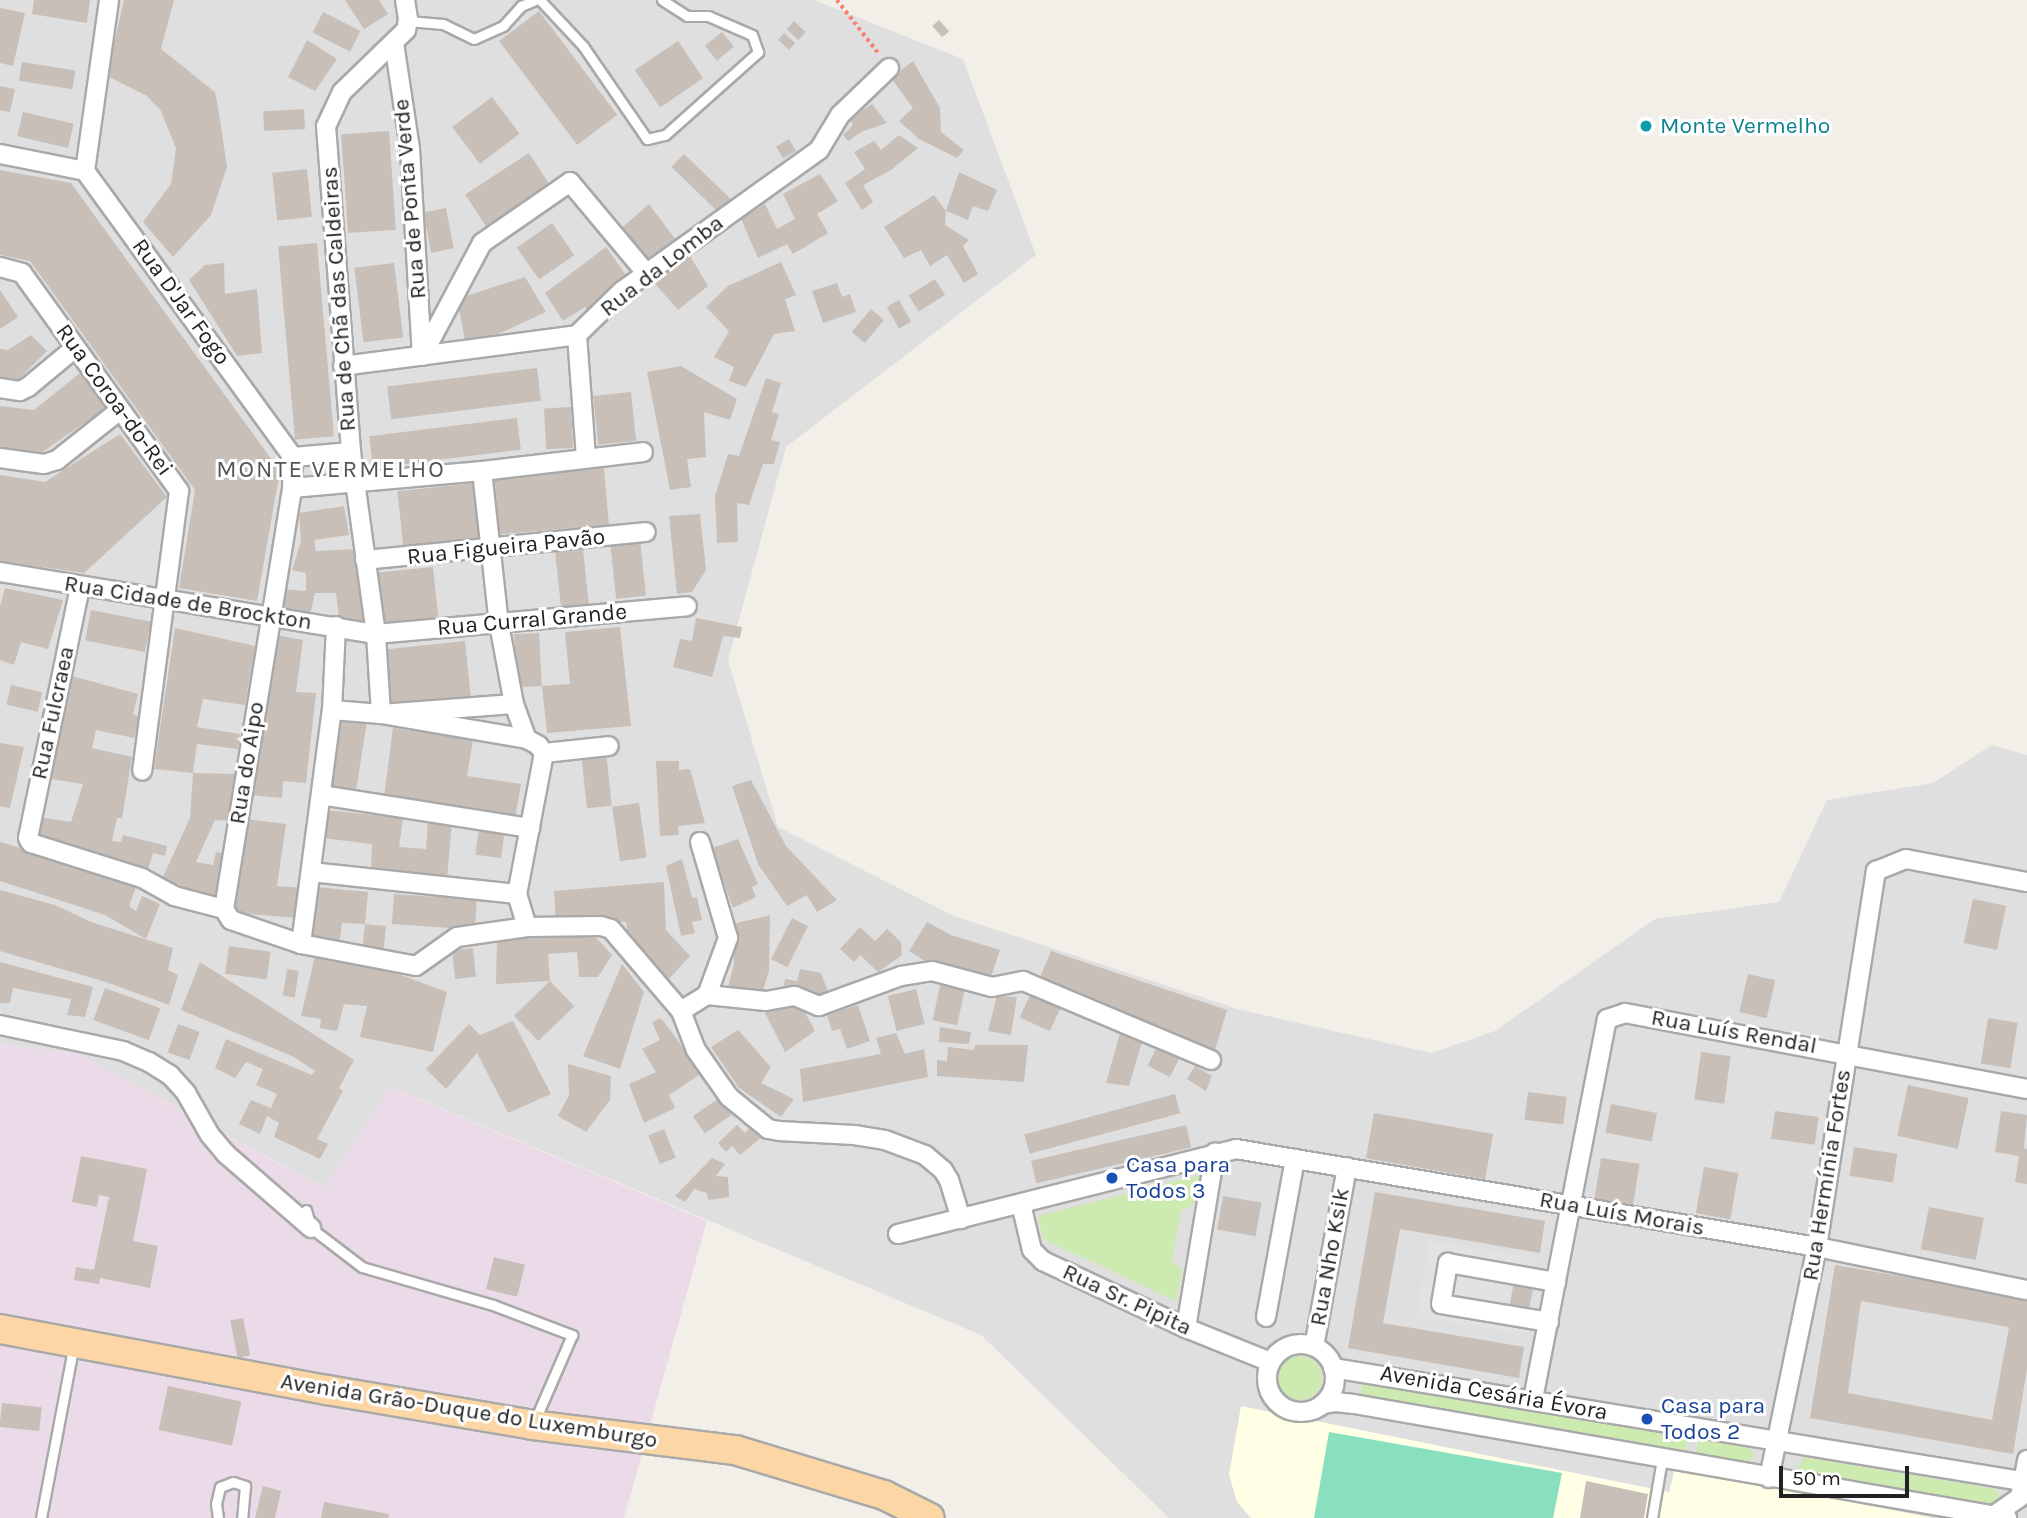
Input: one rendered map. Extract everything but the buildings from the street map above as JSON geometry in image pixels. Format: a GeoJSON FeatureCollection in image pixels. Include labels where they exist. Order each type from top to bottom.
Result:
{"type":"FeatureCollection","features":[{"type":"Feature","properties":{"kind":"main road","name":"Avenida Grão-Duque do Luxemburgo"},"geometry":{"type":"LineString","coordinates":[[0,1329],[533,1425],[735,1450],[884,1495],[930,1518]]}},
{"type":"Feature","properties":{"kind":"street"},"geometry":{"type":"LineString","coordinates":[[0,154],[85,171],[109,0]]}},
{"type":"Feature","properties":{"kind":"street"},"geometry":{"type":"LineString","coordinates":[[394,43],[406,30],[408,21],[405,0]]}},
{"type":"Feature","properties":{"kind":"street","name":"Rua de Chã das Caldeiras"},"geometry":{"type":"LineString","coordinates":[[382,714],[376,634],[351,452],[326,126],[342,92],[394,43]]}},
{"type":"Feature","properties":{"kind":"street","name":"Rua de Ponta Verde"},"geometry":{"type":"LineString","coordinates":[[394,43],[410,149],[422,356]]}},
{"type":"Feature","properties":{"kind":"street","name":"Rua da Lomba"},"geometry":{"type":"LineString","coordinates":[[577,335],[622,290],[819,150],[841,115],[890,68]]}},
{"type":"Feature","properties":{"kind":"street","name":"Rua D'Jar Fogo"},"geometry":{"type":"LineString","coordinates":[[85,171],[293,457]]}},
{"type":"Feature","properties":{"kind":"street"},"geometry":{"type":"LineString","coordinates":[[422,356],[482,243],[570,182],[646,273]]}},
{"type":"Feature","properties":{"kind":"street","name":"Rua Coroa-do-Rei"},"geometry":{"type":"LineString","coordinates":[[0,267],[22,273],[179,491],[142,771]]}},
{"type":"Feature","properties":{"kind":"street"},"geometry":{"type":"LineString","coordinates":[[344,366],[577,335],[586,457]]}},
{"type":"Feature","properties":{"kind":"street"},"geometry":{"type":"LineString","coordinates":[[0,388],[20,391],[29,387],[75,348]]}},
{"type":"Feature","properties":{"kind":"street"},"geometry":{"type":"LineString","coordinates":[[0,458],[44,464],[57,460],[120,410]]}},
{"type":"Feature","properties":{"kind":"street"},"geometry":{"type":"LineString","coordinates":[[293,457],[351,452]]}},
{"type":"Feature","properties":{"kind":"street"},"geometry":{"type":"LineString","coordinates":[[292,488],[482,471],[643,452]]}},
{"type":"Feature","properties":{"kind":"street","name":"Rua do Aipo"},"geometry":{"type":"LineString","coordinates":[[224,909],[292,488],[293,457]]}},
{"type":"Feature","properties":{"kind":"street"},"geometry":{"type":"LineString","coordinates":[[482,471],[499,624],[514,704],[527,739]]}},
{"type":"Feature","properties":{"kind":"street","name":"Rua Figueira Pavão"},"geometry":{"type":"LineString","coordinates":[[365,560],[490,550],[646,532]]}},
{"type":"Feature","properties":{"kind":"street","name":"Rua Cidade de Brockton"},"geometry":{"type":"LineString","coordinates":[[1,574],[376,634]]}},
{"type":"Feature","properties":{"kind":"street","name":"Rua Fulcraea"},"geometry":{"type":"LineString","coordinates":[[80,587],[27,838],[31,843],[142,878],[174,896],[224,909]]}},
{"type":"Feature","properties":{"kind":"street","name":"Rua Curral Grande"},"geometry":{"type":"LineString","coordinates":[[376,634],[687,606]]}},
{"type":"Feature","properties":{"kind":"street"},"geometry":{"type":"LineString","coordinates":[[301,944],[332,710],[336,626]]}},
{"type":"Feature","properties":{"kind":"street"},"geometry":{"type":"LineString","coordinates":[[382,714],[514,704]]}},
{"type":"Feature","properties":{"kind":"street"},"geometry":{"type":"LineString","coordinates":[[332,710],[382,714],[527,739],[538,745],[544,753],[517,894],[527,927]]}},
{"type":"Feature","properties":{"kind":"street"},"geometry":{"type":"LineString","coordinates":[[544,753],[609,746]]}},
{"type":"Feature","properties":{"kind":"street"},"geometry":{"type":"LineString","coordinates":[[321,796],[530,828]]}},
{"type":"Feature","properties":{"kind":"street"},"geometry":{"type":"LineString","coordinates":[[700,842],[728,938],[707,995]]}},
{"type":"Feature","properties":{"kind":"street","name":"Rua Hermínia Fortes"},"geometry":{"type":"LineString","coordinates":[[1769,1478],[1818,1247],[1876,871],[1906,859],[2027,882]]}},
{"type":"Feature","properties":{"kind":"street"},"geometry":{"type":"LineString","coordinates":[[311,872],[517,894]]}},
{"type":"Feature","properties":{"kind":"street"},"geometry":{"type":"LineString","coordinates":[[224,909],[231,920],[301,944],[416,965],[457,937],[527,927],[601,926],[611,929],[681,1011],[696,1050],[729,1097],[768,1129],[870,1138],[925,1155],[943,1170],[949,1180],[961,1219]]}},
{"type":"Feature","properties":{"kind":"street"},"geometry":{"type":"LineString","coordinates":[[681,1011],[707,995],[766,1001],[795,996],[819,1006],[901,976],[932,971],[992,988],[1023,981],[1211,1060]]}},
{"type":"Feature","properties":{"kind":"street","name":"Rua Luís Rendal"},"geometry":{"type":"LineString","coordinates":[[1569,1205],[1607,1019],[1625,1013],[2027,1089]]}},
{"type":"Feature","properties":{"kind":"street"},"geometry":{"type":"LineString","coordinates":[[0,1025],[123,1051],[160,1068],[186,1093],[210,1135],[226,1154],[311,1228]]}},
{"type":"Feature","properties":{"kind":"street","name":"Rua Luís Morais"},"geometry":{"type":"LineString","coordinates":[[898,1234],[1215,1152],[1236,1149],[1818,1247],[2027,1290]]}},
{"type":"Feature","properties":{"kind":"street"},"geometry":{"type":"LineString","coordinates":[[1185,1328],[1215,1152]]}},
{"type":"Feature","properties":{"kind":"street"},"geometry":{"type":"LineString","coordinates":[[1266,1317],[1295,1158]]}},
{"type":"Feature","properties":{"kind":"street","name":"Rua Nho Ksik"},"geometry":{"type":"LineString","coordinates":[[1314,1347],[1346,1167]]}},
{"type":"Feature","properties":{"kind":"street","name":"Rua Sr. Pipita"},"geometry":{"type":"LineString","coordinates":[[1021,1204],[1032,1250],[1036,1256],[1185,1328],[1270,1362]]}},
{"type":"Feature","properties":{"kind":"street"},"geometry":{"type":"LineString","coordinates":[[1533,1399],[1569,1205]]}},
{"type":"Feature","properties":{"kind":"street"},"geometry":{"type":"LineString","coordinates":[[1549,1322],[1441,1304],[1448,1263],[1556,1282]]}},
{"type":"Feature","properties":{"kind":"street"},"geometry":{"type":"LineString","coordinates":[[1294,1345],[1314,1347],[1322,1352],[1333,1367],[1334,1387],[1323,1404],[1303,1412],[1281,1406],[1268,1389],[1266,1376],[1270,1362],[1285,1348],[1294,1345]]}},
{"type":"Feature","properties":{"kind":"street","name":"Avenida Cesária Évora"},"geometry":{"type":"LineString","coordinates":[[1333,1367],[2025,1482]]}},
{"type":"Feature","properties":{"kind":"street","name":"Avenida Cesária Évora"},"geometry":{"type":"LineString","coordinates":[[1323,1404],[1354,1404],[2000,1517]]}},
{"type":"Feature","properties":{"kind":"street"},"geometry":{"type":"LineString","coordinates":[[2000,1517],[2020,1497],[2025,1482],[2027,1460]]}},
{"type":"Feature","properties":{"kind":"lane"},"geometry":{"type":"LineString","coordinates":[[408,21],[443,24],[474,39],[503,26],[521,6],[535,0]]}},
{"type":"Feature","properties":{"kind":"lane"},"geometry":{"type":"LineString","coordinates":[[540,0],[583,46],[647,139],[664,135],[758,52],[752,35],[708,16],[687,16],[662,0]]}},
{"type":"Feature","properties":{"kind":"lane"},"geometry":{"type":"LineString","coordinates":[[306,1210],[311,1228],[362,1267],[493,1305],[572,1335],[533,1425]]}},
{"type":"Feature","properties":{"kind":"lane"},"geometry":{"type":"LineString","coordinates":[[41,1518],[74,1342]]}},
{"type":"Feature","properties":{"kind":"lane"},"geometry":{"type":"LineString","coordinates":[[1652,1518],[1662,1459]]}},
{"type":"Feature","properties":{"kind":"lane"},"geometry":{"type":"LineString","coordinates":[[218,1518],[216,1504],[220,1487],[233,1482],[245,1486],[242,1518]]}},
{"type":"Feature","properties":{"kind":"path"},"geometry":{"type":"LineString","coordinates":[[837,0],[890,68]]}},
{"type":"Feature","properties":{"kind":"shaded area"},"geometry":{"type":"Polygon","coordinates":[[[0,0],[814,0],[963,59],[1036,255],[786,447],[728,660],[778,827],[954,916],[1241,1010],[1431,1053],[1495,1031],[1655,919],[1779,902],[1827,800],[1933,783],[1992,745],[2027,755],[2027,1518],[1169,1518],[981,1335],[391,1087],[324,1188],[78,1054],[0,1044],[0,0]]]}},
{"type":"Feature","properties":{"kind":"shaded area"},"geometry":{"type":"Polygon","coordinates":[[[0,1044],[78,1054],[323,1188],[390,1087],[707,1221],[624,1518],[0,1518],[0,1044]]]}},
{"type":"Feature","properties":{"kind":"shaded area"},"geometry":{"type":"Polygon","coordinates":[[[1429,1241],[1538,1258],[1526,1334],[1417,1317],[1429,1241]]]}},
{"type":"Feature","properties":{"kind":"shaded area"},"geometry":{"type":"Polygon","coordinates":[[[1241,1406],[1669,1492],[1675,1468],[1933,1518],[1251,1518],[1237,1502],[1229,1475],[1241,1406]]]}},
{"type":"Feature","properties":{"kind":"green space"},"geometry":{"type":"Polygon","coordinates":[[[1199,1175],[1193,1206],[1181,1210],[1172,1262],[1182,1270],[1176,1301],[1043,1239],[1038,1216],[1199,1175]]]}},
{"type":"Feature","properties":{"kind":"green space"},"geometry":{"type":"Polygon","coordinates":[[[1300,1356],[1309,1357],[1316,1362],[1321,1369],[1321,1387],[1316,1394],[1309,1399],[1300,1400],[1291,1399],[1284,1394],[1279,1387],[1278,1378],[1279,1369],[1284,1362],[1291,1357],[1300,1356]]]}},
{"type":"Feature","properties":{"kind":"green space"},"geometry":{"type":"Polygon","coordinates":[[[1363,1381],[1688,1438],[1685,1454],[1360,1397],[1363,1381]]]}},
{"type":"Feature","properties":{"kind":"green space"},"geometry":{"type":"Polygon","coordinates":[[[1329,1432],[1562,1473],[1553,1518],[1314,1518],[1329,1432]]]}},
{"type":"Feature","properties":{"kind":"green space"},"geometry":{"type":"Polygon","coordinates":[[[1699,1438],[1750,1447],[1754,1456],[1747,1463],[1696,1455],[1699,1438]]]}},
{"type":"Feature","properties":{"kind":"green space"},"geometry":{"type":"Polygon","coordinates":[[[1803,1457],[1992,1488],[1998,1492],[2000,1498],[1991,1506],[1805,1474],[1798,1469],[1803,1457]]]}},
{"type":"Feature","properties":{"kind":"place","name":"Monte Vermelho"},"geometry":{"type":"Point","coordinates":[1646,126]}},
{"type":"Feature","properties":{"kind":"place","name":"Casa para Todos 3"},"geometry":{"type":"Point","coordinates":[1112,1178]}},
{"type":"Feature","properties":{"kind":"place","name":"Casa para Todos 2"},"geometry":{"type":"Point","coordinates":[1647,1419]}},
{"type":"Feature","properties":{"kind":"district","name":"MONTE VERMELHO"},"geometry":{"type":"Point","coordinates":[331,470]}}]}
